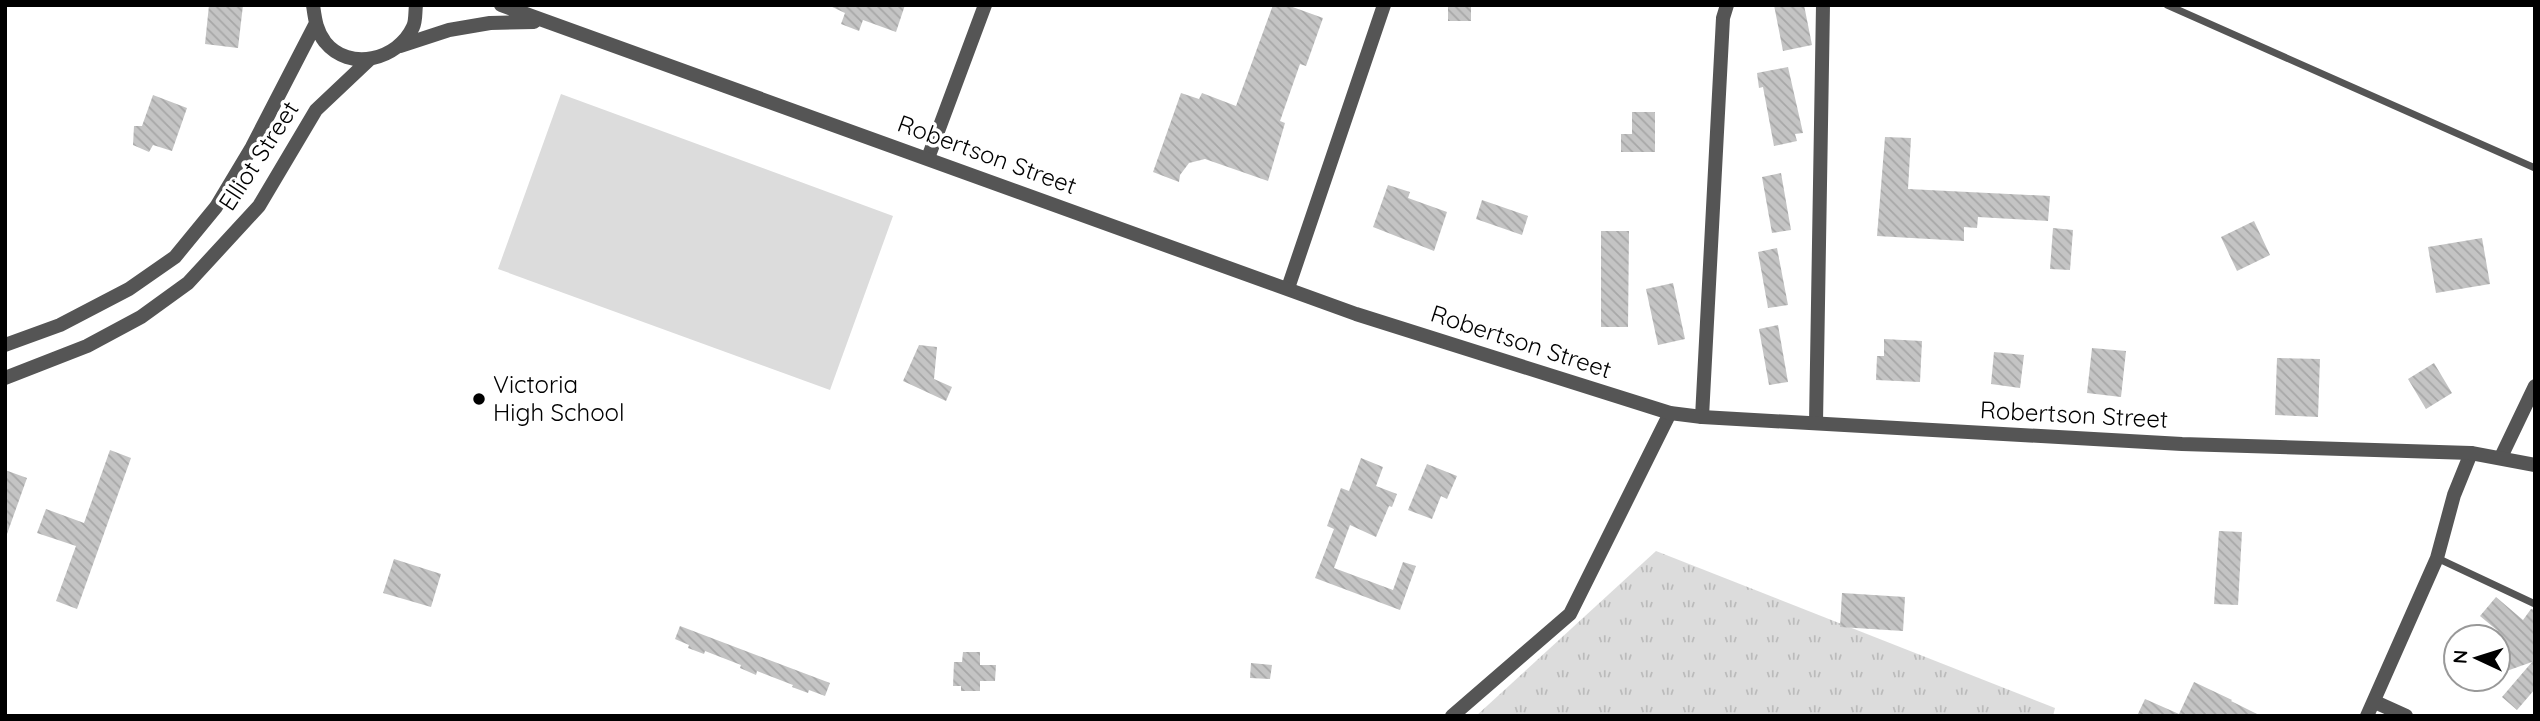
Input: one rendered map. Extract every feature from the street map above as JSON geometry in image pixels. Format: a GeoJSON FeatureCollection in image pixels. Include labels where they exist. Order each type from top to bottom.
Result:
{"type":"FeatureCollection","features":[{"type":"Feature","properties":{"kind":"street"},"geometry":{"type":"LineString","coordinates":[[313,5],[316,25],[326,43],[344,56],[370,59]]}},
{"type":"Feature","properties":{"kind":"street"},"geometry":{"type":"LineString","coordinates":[[400,46],[414,26],[416,5]]}},
{"type":"Feature","properties":{"kind":"street","name":"Robertson Street"},"geometry":{"type":"LineString","coordinates":[[501,5],[1356,314],[1670,413],[2182,444],[2470,453],[2535,465]]}},
{"type":"Feature","properties":{"kind":"street"},"geometry":{"type":"LineString","coordinates":[[928,158],[985,5]]}},
{"type":"Feature","properties":{"kind":"street"},"geometry":{"type":"LineString","coordinates":[[1288,288],[1384,5]]}},
{"type":"Feature","properties":{"kind":"street"},"geometry":{"type":"LineString","coordinates":[[1702,417],[1723,18],[1727,5]]}},
{"type":"Feature","properties":{"kind":"street"},"geometry":{"type":"LineString","coordinates":[[1816,423],[1823,5]]}},
{"type":"Feature","properties":{"kind":"street","name":"Robertson Street"},"geometry":{"type":"LineString","coordinates":[[400,46],[449,30],[490,23],[542,21]]}},
{"type":"Feature","properties":{"kind":"street","name":"Elliot Street"},"geometry":{"type":"LineString","coordinates":[[5,345],[71,319],[129,289],[174,257],[222,197],[252,147],[316,25]]}},
{"type":"Feature","properties":{"kind":"street","name":"Elliot Street"},"geometry":{"type":"LineString","coordinates":[[5,378],[98,340],[141,317],[188,283],[260,206],[316,110],[370,59],[384,56],[400,46]]}},
{"type":"Feature","properties":{"kind":"street"},"geometry":{"type":"LineString","coordinates":[[2501,457],[2535,386]]}},
{"type":"Feature","properties":{"kind":"street"},"geometry":{"type":"LineString","coordinates":[[1452,716],[1570,614],[1670,413]]}},
{"type":"Feature","properties":{"kind":"street"},"geometry":{"type":"LineString","coordinates":[[2367,716],[2437,558],[2470,453]]}},
{"type":"Feature","properties":{"kind":"street"},"geometry":{"type":"LineString","coordinates":[[2375,702],[2406,716]]}},
{"type":"Feature","properties":{"kind":"lane"},"geometry":{"type":"LineString","coordinates":[[2167,5],[2535,168]]}},
{"type":"Feature","properties":{"kind":"lane"},"geometry":{"type":"LineString","coordinates":[[2437,558],[2535,604]]}},
{"type":"Feature","properties":{"kind":"green space"},"geometry":{"type":"Polygon","coordinates":[[[561,94],[893,216],[830,390],[498,269],[561,94]]]}},
{"type":"Feature","properties":{"kind":"green space"},"geometry":{"type":"Polygon","coordinates":[[[1656,551],[2055,708],[2053,716],[1476,716],[1656,551]]]}},
{"type":"Feature","properties":{"kind":"building"},"geometry":{"type":"Polygon","coordinates":[[[209,5],[243,5],[238,48],[205,44],[209,5]]]}},
{"type":"Feature","properties":{"kind":"building"},"geometry":{"type":"Polygon","coordinates":[[[828,5],[905,5],[896,32],[863,20],[859,31],[841,24],[845,13],[828,5]]]}},
{"type":"Feature","properties":{"kind":"building"},"geometry":{"type":"Polygon","coordinates":[[[1273,5],[1287,5],[1323,18],[1306,66],[1300,64],[1280,121],[1285,123],[1268,181],[1205,159],[1189,163],[1180,175],[1179,182],[1153,172],[1181,93],[1199,99],[1202,93],[1236,106],[1273,5]]]}},
{"type":"Feature","properties":{"kind":"building"},"geometry":{"type":"Polygon","coordinates":[[[1448,5],[1471,5],[1471,21],[1448,21],[1448,5]]]}},
{"type":"Feature","properties":{"kind":"building"},"geometry":{"type":"Polygon","coordinates":[[[1774,5],[1804,5],[1812,45],[1783,51],[1774,5]]]}},
{"type":"Feature","properties":{"kind":"building"},"geometry":{"type":"Polygon","coordinates":[[[1788,67],[1803,133],[1795,134],[1797,141],[1774,146],[1763,87],[1759,88],[1757,73],[1788,67]]]}},
{"type":"Feature","properties":{"kind":"building"},"geometry":{"type":"Polygon","coordinates":[[[153,95],[187,108],[172,151],[153,145],[149,152],[133,145],[134,126],[142,126],[153,95]]]}},
{"type":"Feature","properties":{"kind":"building"},"geometry":{"type":"Polygon","coordinates":[[[1632,112],[1655,112],[1655,152],[1621,152],[1621,134],[1632,134],[1632,112]]]}},
{"type":"Feature","properties":{"kind":"building"},"geometry":{"type":"Polygon","coordinates":[[[1885,137],[1911,138],[1908,189],[2050,196],[2048,221],[1978,217],[1977,228],[1964,227],[1964,241],[1877,236],[1885,137]]]}},
{"type":"Feature","properties":{"kind":"building"},"geometry":{"type":"Polygon","coordinates":[[[1781,173],[1791,230],[1772,233],[1762,177],[1781,173]]]}},
{"type":"Feature","properties":{"kind":"building"},"geometry":{"type":"Polygon","coordinates":[[[1388,185],[1410,192],[1408,198],[1447,212],[1434,251],[1373,227],[1388,185]]]}},
{"type":"Feature","properties":{"kind":"building"},"geometry":{"type":"Polygon","coordinates":[[[1482,200],[1528,216],[1522,235],[1476,219],[1482,200]]]}},
{"type":"Feature","properties":{"kind":"building"},"geometry":{"type":"Polygon","coordinates":[[[2254,221],[2270,255],[2237,271],[2221,237],[2254,221]]]}},
{"type":"Feature","properties":{"kind":"building"},"geometry":{"type":"Polygon","coordinates":[[[2053,228],[2073,230],[2070,270],[2050,269],[2053,228]]]}},
{"type":"Feature","properties":{"kind":"building"},"geometry":{"type":"Polygon","coordinates":[[[1601,231],[1629,231],[1628,327],[1601,327],[1601,231]]]}},
{"type":"Feature","properties":{"kind":"building"},"geometry":{"type":"Polygon","coordinates":[[[2482,238],[2490,284],[2436,293],[2428,247],[2482,238]]]}},
{"type":"Feature","properties":{"kind":"building"},"geometry":{"type":"Polygon","coordinates":[[[1777,248],[1788,305],[1768,308],[1758,252],[1777,248]]]}},
{"type":"Feature","properties":{"kind":"building"},"geometry":{"type":"Polygon","coordinates":[[[1673,283],[1685,339],[1658,345],[1646,289],[1673,283]]]}},
{"type":"Feature","properties":{"kind":"building"},"geometry":{"type":"Polygon","coordinates":[[[1778,325],[1788,382],[1769,385],[1759,329],[1778,325]]]}},
{"type":"Feature","properties":{"kind":"building"},"geometry":{"type":"Polygon","coordinates":[[[1884,339],[1922,341],[1920,382],[1876,380],[1877,356],[1884,356],[1884,339]]]}},
{"type":"Feature","properties":{"kind":"building"},"geometry":{"type":"Polygon","coordinates":[[[919,345],[937,347],[934,379],[952,387],[946,401],[903,381],[919,345]]]}},
{"type":"Feature","properties":{"kind":"building"},"geometry":{"type":"Polygon","coordinates":[[[2092,348],[2126,351],[2121,397],[2087,393],[2092,348]]]}},
{"type":"Feature","properties":{"kind":"building"},"geometry":{"type":"Polygon","coordinates":[[[1994,352],[2024,355],[2020,388],[1991,384],[1994,352]]]}},
{"type":"Feature","properties":{"kind":"building"},"geometry":{"type":"Polygon","coordinates":[[[2277,358],[2320,359],[2318,417],[2275,415],[2277,358]]]}},
{"type":"Feature","properties":{"kind":"building"},"geometry":{"type":"Polygon","coordinates":[[[2434,363],[2452,393],[2426,409],[2408,379],[2434,363]]]}},
{"type":"Feature","properties":{"kind":"building"},"geometry":{"type":"Polygon","coordinates":[[[110,450],[131,458],[77,609],[56,601],[76,546],[37,533],[46,509],[84,523],[110,450]]]}},
{"type":"Feature","properties":{"kind":"building"},"geometry":{"type":"Polygon","coordinates":[[[1361,458],[1383,467],[1376,486],[1397,494],[1376,537],[1350,525],[1334,568],[1393,590],[1403,562],[1416,566],[1400,610],[1315,578],[1334,529],[1327,526],[1341,488],[1349,491],[1361,458]]]}},
{"type":"Feature","properties":{"kind":"building"},"geometry":{"type":"Polygon","coordinates":[[[1427,464],[1457,476],[1447,499],[1441,496],[1432,519],[1408,510],[1427,464]]]}},
{"type":"Feature","properties":{"kind":"building"},"geometry":{"type":"Polygon","coordinates":[[[5,470],[27,478],[7,534],[5,534],[5,470]]]}},
{"type":"Feature","properties":{"kind":"building"},"geometry":{"type":"Polygon","coordinates":[[[2219,531],[2242,532],[2238,605],[2214,604],[2219,531]]]}},
{"type":"Feature","properties":{"kind":"building"},"geometry":{"type":"Polygon","coordinates":[[[394,559],[441,574],[431,607],[383,593],[394,559]]]}},
{"type":"Feature","properties":{"kind":"building"},"geometry":{"type":"Polygon","coordinates":[[[1842,593],[1905,597],[1903,631],[1840,627],[1842,593]]]}},
{"type":"Feature","properties":{"kind":"building"},"geometry":{"type":"Polygon","coordinates":[[[2496,597],[2523,620],[2531,609],[2535,610],[2535,689],[2517,710],[2502,697],[2505,693],[2512,693],[2512,685],[2532,662],[2512,669],[2512,623],[2488,623],[2480,616],[2496,597]]]}},
{"type":"Feature","properties":{"kind":"building"},"geometry":{"type":"Polygon","coordinates":[[[680,626],[830,683],[825,696],[809,690],[808,693],[757,671],[756,675],[740,668],[741,665],[705,651],[704,654],[688,648],[689,645],[675,639],[680,626]]]}},
{"type":"Feature","properties":{"kind":"building"},"geometry":{"type":"Polygon","coordinates":[[[963,652],[980,652],[980,665],[996,665],[995,681],[980,681],[980,691],[961,691],[961,686],[953,686],[954,662],[962,662],[963,652]]]}},
{"type":"Feature","properties":{"kind":"building"},"geometry":{"type":"Polygon","coordinates":[[[1251,663],[1272,665],[1270,679],[1250,678],[1251,663]]]}},
{"type":"Feature","properties":{"kind":"building"},"geometry":{"type":"Polygon","coordinates":[[[2194,682],[2261,716],[2137,716],[2145,699],[2179,714],[2194,682]]]}},
{"type":"Feature","properties":{"kind":"place","name":"Victoria High School"},"geometry":{"type":"Point","coordinates":[479,399]}}]}
